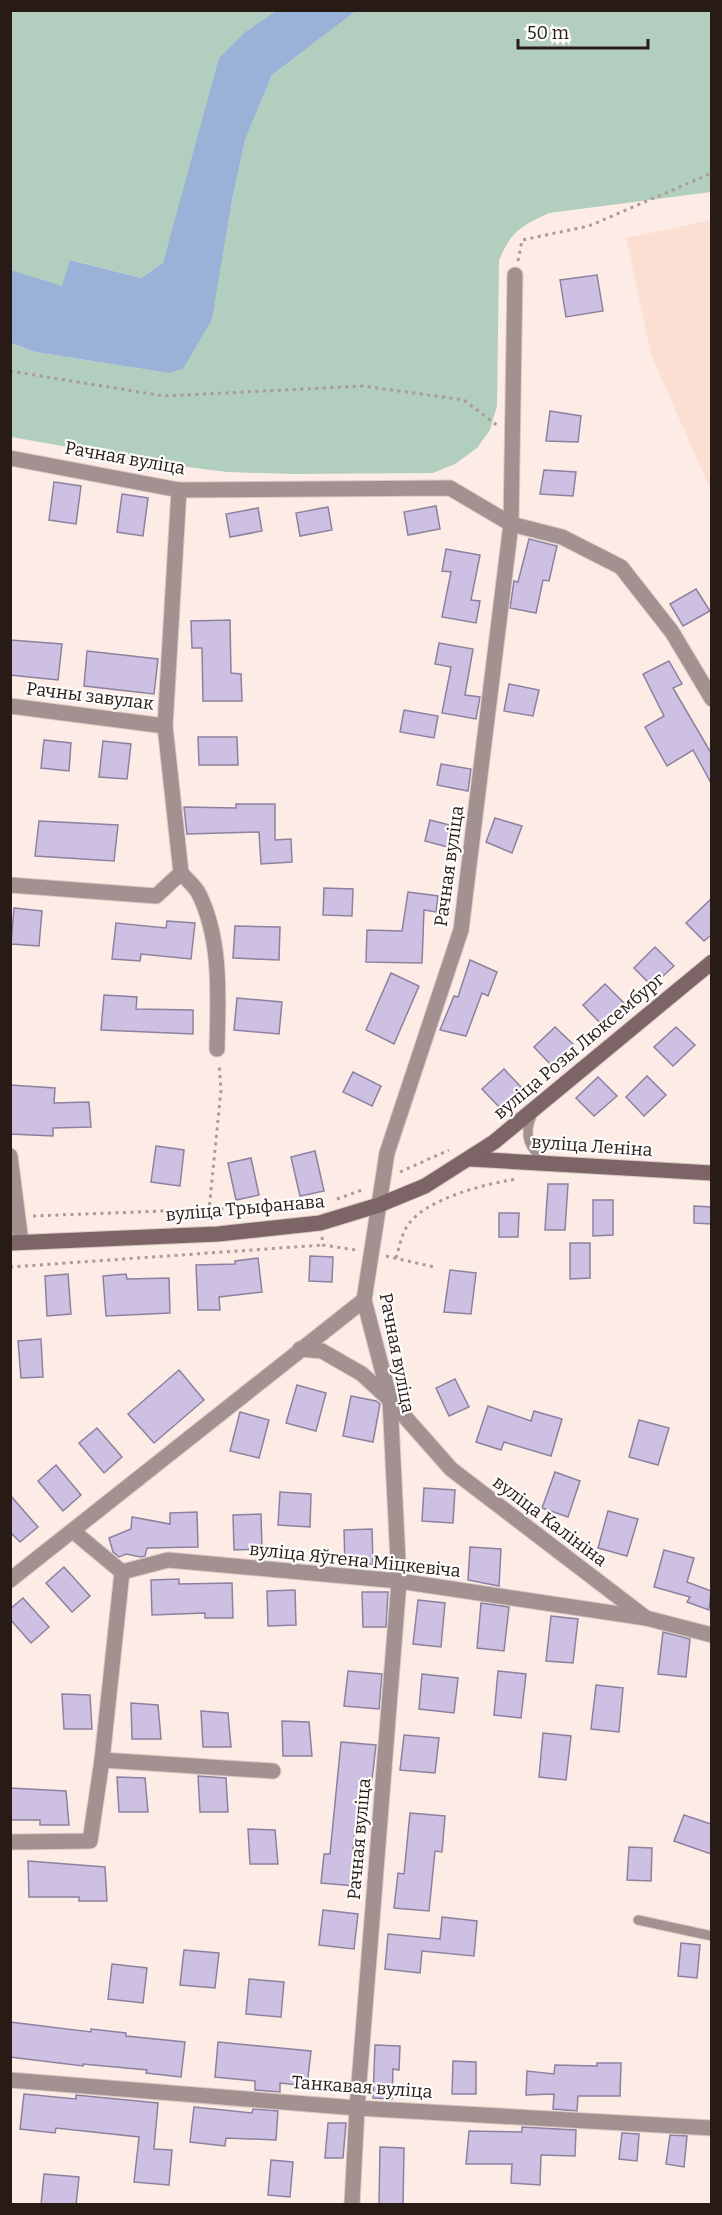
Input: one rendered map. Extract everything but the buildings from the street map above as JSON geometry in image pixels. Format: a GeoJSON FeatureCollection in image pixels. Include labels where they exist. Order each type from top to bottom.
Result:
{"type":"FeatureCollection","features":[{"type":"Feature","properties":{"kind":"street","name":"Рачная вуліца"},"geometry":{"type":"LineString","coordinates":[[352,2205],[357,2108],[399,1581],[390,1400],[364,1300],[387,1153],[461,930],[511,524],[515,275]]}},
{"type":"Feature","properties":{"kind":"street","name":"Рачная вуліца"},"geometry":{"type":"LineString","coordinates":[[10,458],[179,490],[450,489],[511,524]]}},
{"type":"Feature","properties":{"kind":"street"},"geometry":{"type":"LineString","coordinates":[[179,490],[165,726],[181,873],[198,892],[213,932],[218,999],[217,1049]]}},
{"type":"Feature","properties":{"kind":"street"},"geometry":{"type":"LineString","coordinates":[[511,524],[562,537],[621,567],[672,632],[711,699]]}},
{"type":"Feature","properties":{"kind":"street","name":"Рачны завулак"},"geometry":{"type":"LineString","coordinates":[[10,706],[165,726]]}},
{"type":"Feature","properties":{"kind":"street"},"geometry":{"type":"LineString","coordinates":[[10,885],[156,896],[181,873]]}},
{"type":"Feature","properties":{"kind":"street","name":"вуліца Розы Люксембург"},"geometry":{"type":"LineString","coordinates":[[471,1159],[534,1110],[711,962]]}},
{"type":"Feature","properties":{"kind":"street"},"geometry":{"type":"LineString","coordinates":[[10,1156],[19,1217],[16,1242]]}},
{"type":"Feature","properties":{"kind":"street","name":"вуліца Трыфанава"},"geometry":{"type":"LineString","coordinates":[[16,1242],[207,1234],[320,1223],[379,1205],[426,1186],[471,1159]]}},
{"type":"Feature","properties":{"kind":"street","name":"вуліца Леніна"},"geometry":{"type":"LineString","coordinates":[[471,1159],[711,1173]]}},
{"type":"Feature","properties":{"kind":"street"},"geometry":{"type":"LineString","coordinates":[[11,1578],[74,1532],[364,1300]]}},
{"type":"Feature","properties":{"kind":"street","name":"вуліца Калініна"},"geometry":{"type":"LineString","coordinates":[[300,1349],[322,1351],[362,1374],[390,1400],[451,1469],[646,1618],[711,1635]]}},
{"type":"Feature","properties":{"kind":"street"},"geometry":{"type":"LineString","coordinates":[[10,1842],[90,1841],[102,1760],[122,1572],[74,1532]]}},
{"type":"Feature","properties":{"kind":"street","name":"вуліца Яўгена Міцкевіча"},"geometry":{"type":"LineString","coordinates":[[122,1572],[168,1560],[399,1581],[646,1618]]}},
{"type":"Feature","properties":{"kind":"street"},"geometry":{"type":"LineString","coordinates":[[102,1760],[273,1771]]}},
{"type":"Feature","properties":{"kind":"street","name":"Танкавая вуліца"},"geometry":{"type":"LineString","coordinates":[[10,2080],[357,2108],[711,2128]]}},
{"type":"Feature","properties":{"kind":"lane"},"geometry":{"type":"LineString","coordinates":[[534,1110],[527,1126],[527,1138],[533,1150],[547,1164]]}},
{"type":"Feature","properties":{"kind":"lane"},"geometry":{"type":"LineString","coordinates":[[638,1920],[711,1936]]}},
{"type":"Feature","properties":{"kind":"path"},"geometry":{"type":"LineString","coordinates":[[515,275],[522,240],[589,226],[711,173]]}},
{"type":"Feature","properties":{"kind":"path"},"geometry":{"type":"LineString","coordinates":[[10,371],[164,396],[363,386],[464,400],[512,437]]}},
{"type":"Feature","properties":{"kind":"path"},"geometry":{"type":"LineString","coordinates":[[207,1234],[221,1090],[217,1049]]}},
{"type":"Feature","properties":{"kind":"path"},"geometry":{"type":"LineString","coordinates":[[396,1258],[407,1226],[430,1205],[494,1182],[525,1178]]}},
{"type":"Feature","properties":{"kind":"path"},"geometry":{"type":"LineString","coordinates":[[19,1217],[322,1205]]}},
{"type":"Feature","properties":{"kind":"path"},"geometry":{"type":"LineString","coordinates":[[10,1267],[323,1245]]}},
{"type":"Feature","properties":{"kind":"shaded area"},"geometry":{"type":"Polygon","coordinates":[[[712,220],[711,491],[651,354],[626,238],[712,220]]]}},
{"type":"Feature","properties":{"kind":"green space"},"geometry":{"type":"Polygon","coordinates":[[[11,11],[278,11],[245,32],[163,263],[141,278],[71,260],[63,287],[11,270],[11,11]]]}},
{"type":"Feature","properties":{"kind":"green space"},"geometry":{"type":"Polygon","coordinates":[[[356,11],[711,11],[711,192],[549,213],[531,222],[512,236],[499,261],[497,406],[490,430],[477,448],[455,464],[433,473],[227,472],[171,465],[11,437],[10,343],[35,352],[169,373],[183,369],[231,205],[245,140],[272,75],[356,11]]]}},
{"type":"Feature","properties":{"kind":"water"},"geometry":{"type":"Polygon","coordinates":[[[278,10],[356,11],[272,75],[245,140],[231,205],[212,319],[183,369],[169,373],[35,352],[11,343],[11,270],[62,286],[70,260],[141,278],[163,263],[219,58],[245,32],[278,10]]]}}]}
